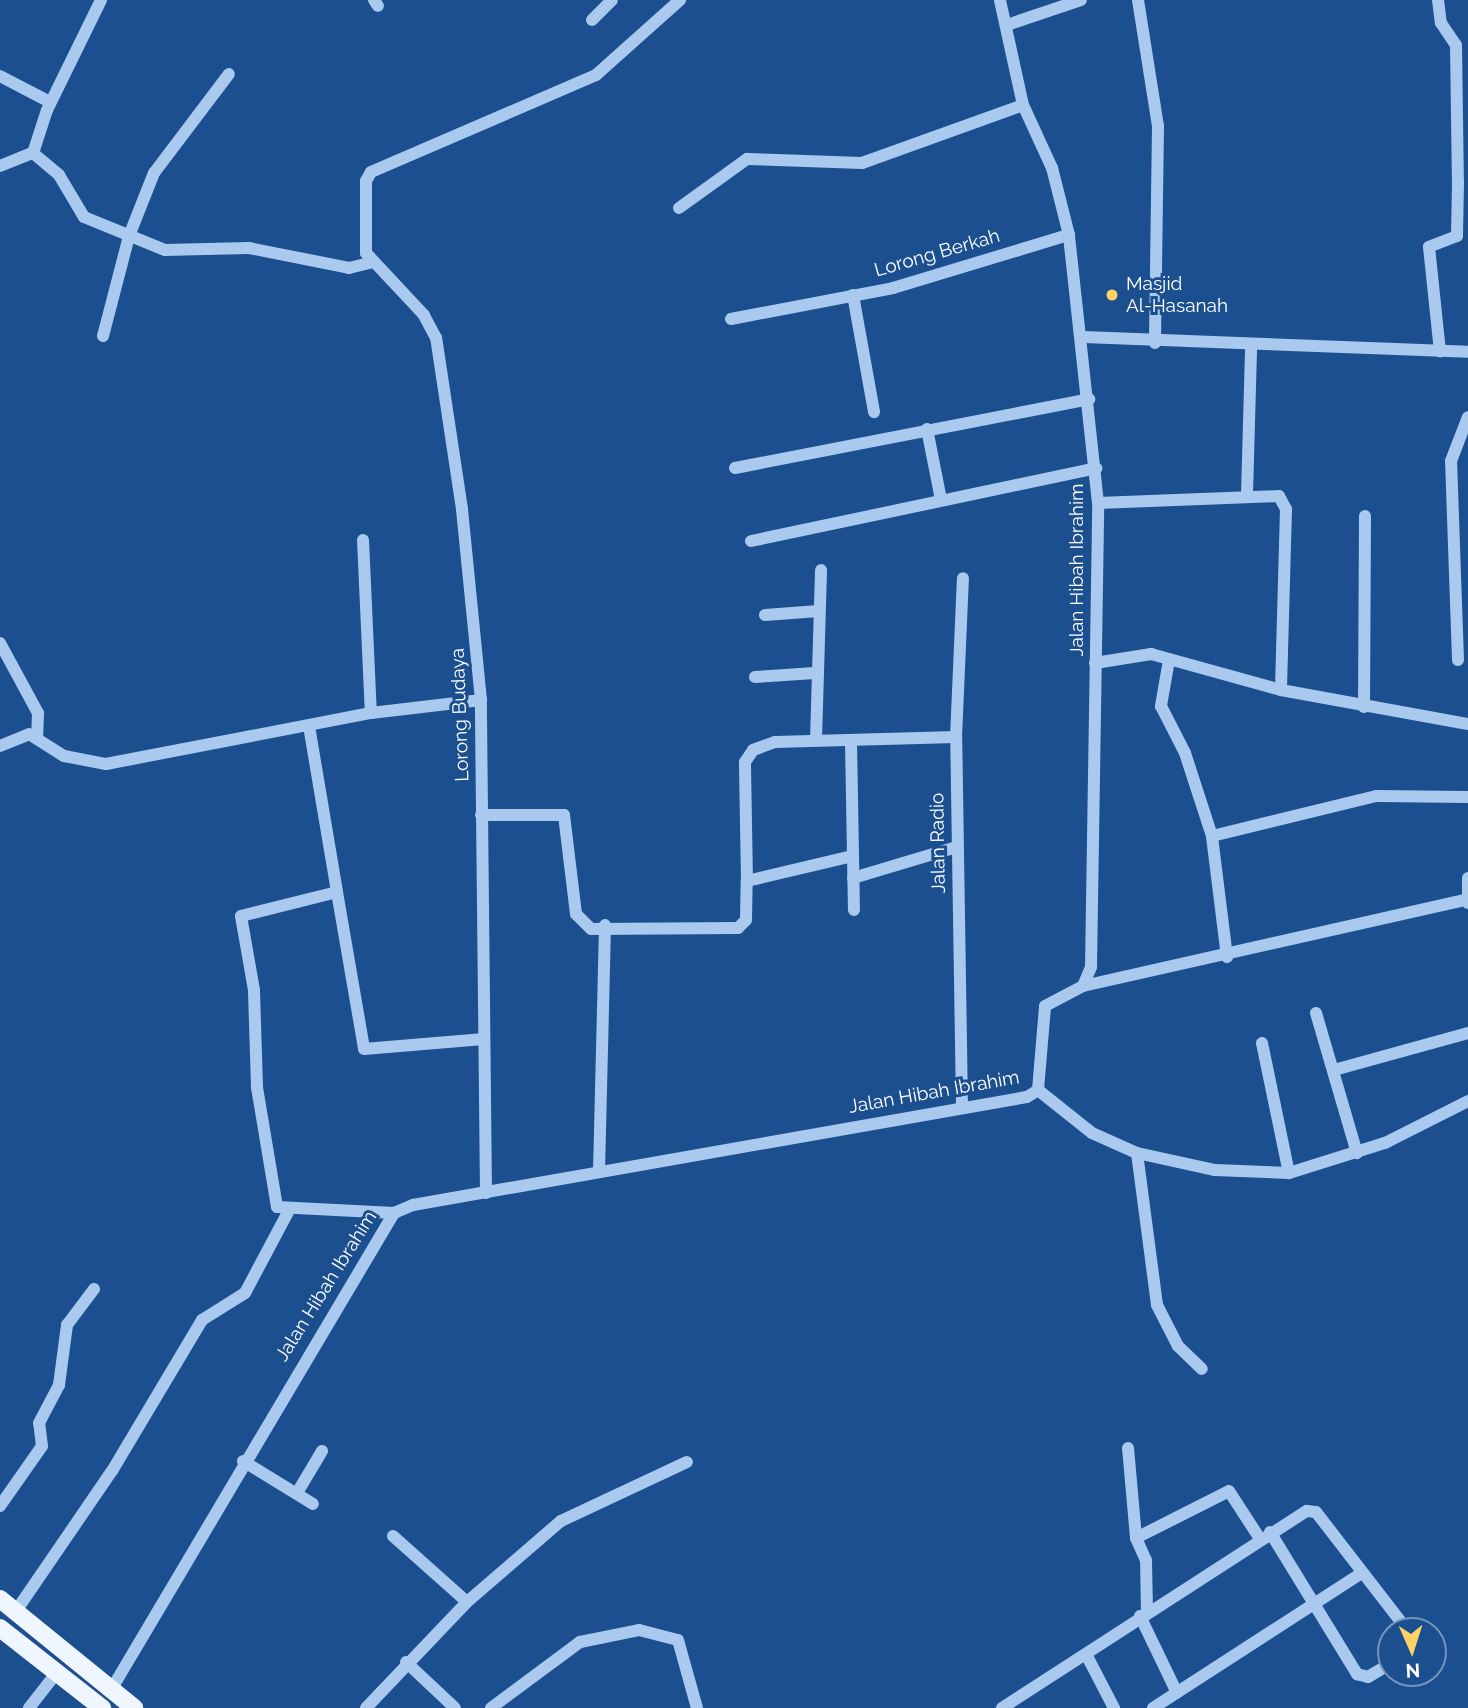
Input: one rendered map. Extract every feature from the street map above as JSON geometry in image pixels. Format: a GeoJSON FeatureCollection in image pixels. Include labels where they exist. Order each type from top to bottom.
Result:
{"type":"FeatureCollection","features":[{"type":"Feature","properties":{"kind":"main road"},"geometry":{"type":"LineString","coordinates":[[0,1600],[134,1708]]}},
{"type":"Feature","properties":{"kind":"main road"},"geometry":{"type":"LineString","coordinates":[[0,1628],[102,1708]]}},
{"type":"Feature","properties":{"kind":"street"},"geometry":{"type":"LineString","coordinates":[[592,20],[612,0]]}},
{"type":"Feature","properties":{"kind":"street"},"geometry":{"type":"LineString","coordinates":[[33,153],[59,175],[84,217],[129,236],[194,254],[243,248],[349,268],[373,262],[365,250],[372,172],[596,75],[680,0]]}},
{"type":"Feature","properties":{"kind":"street","name":"Jalan Hibah Ibrahim"},"geometry":{"type":"LineString","coordinates":[[111,1690],[243,1461],[394,1213],[486,1193],[962,1107],[1038,1090],[1045,1006],[1083,986],[1091,967],[1095,879],[1098,503],[1084,337],[1069,235],[1052,168],[1023,105],[1000,0]]}},
{"type":"Feature","properties":{"kind":"street"},"geometry":{"type":"LineString","coordinates":[[1007,25],[1081,0]]}},
{"type":"Feature","properties":{"kind":"street"},"geometry":{"type":"LineString","coordinates":[[1138,0],[1158,126],[1155,343]]}},
{"type":"Feature","properties":{"kind":"street"},"geometry":{"type":"LineString","coordinates":[[1438,0],[1441,23],[1455,45],[1458,183],[1457,236],[1429,247],[1440,351]]}},
{"type":"Feature","properties":{"kind":"street"},"geometry":{"type":"LineString","coordinates":[[33,153],[50,102],[96,2]]}},
{"type":"Feature","properties":{"kind":"street"},"geometry":{"type":"LineString","coordinates":[[103,336],[129,236],[162,158],[229,74]]}},
{"type":"Feature","properties":{"kind":"street"},"geometry":{"type":"LineString","coordinates":[[0,76],[50,102]]}},
{"type":"Feature","properties":{"kind":"street"},"geometry":{"type":"LineString","coordinates":[[679,208],[747,159],[862,163],[1023,105]]}},
{"type":"Feature","properties":{"kind":"street"},"geometry":{"type":"LineString","coordinates":[[0,166],[33,153]]}},
{"type":"Feature","properties":{"kind":"street","name":"Lorong Berkah"},"geometry":{"type":"LineString","coordinates":[[731,319],[853,295],[1069,235]]}},
{"type":"Feature","properties":{"kind":"street","name":"Lorong Budaya"},"geometry":{"type":"LineString","coordinates":[[373,262],[424,314],[436,338],[481,700],[486,1193]]}},
{"type":"Feature","properties":{"kind":"street"},"geometry":{"type":"LineString","coordinates":[[853,295],[874,412]]}},
{"type":"Feature","properties":{"kind":"street"},"geometry":{"type":"LineString","coordinates":[[1084,337],[1251,347],[1468,352]]}},
{"type":"Feature","properties":{"kind":"street"},"geometry":{"type":"LineString","coordinates":[[1247,494],[1251,347]]}},
{"type":"Feature","properties":{"kind":"street"},"geometry":{"type":"LineString","coordinates":[[735,468],[1089,399]]}},
{"type":"Feature","properties":{"kind":"street"},"geometry":{"type":"LineString","coordinates":[[1458,660],[1451,461],[1468,417]]}},
{"type":"Feature","properties":{"kind":"street"},"geometry":{"type":"LineString","coordinates":[[926,429],[941,500]]}},
{"type":"Feature","properties":{"kind":"street"},"geometry":{"type":"LineString","coordinates":[[751,541],[1096,468]]}},
{"type":"Feature","properties":{"kind":"street"},"geometry":{"type":"LineString","coordinates":[[1098,503],[1247,494],[1279,496],[1286,509],[1281,690]]}},
{"type":"Feature","properties":{"kind":"street"},"geometry":{"type":"LineString","coordinates":[[1364,707],[1365,516]]}},
{"type":"Feature","properties":{"kind":"street"},"geometry":{"type":"LineString","coordinates":[[363,540],[371,713]]}},
{"type":"Feature","properties":{"kind":"street"},"geometry":{"type":"LineString","coordinates":[[816,740],[821,570]]}},
{"type":"Feature","properties":{"kind":"street","name":"Jalan Radio"},"geometry":{"type":"LineString","coordinates":[[962,1107],[956,737],[963,578]]}},
{"type":"Feature","properties":{"kind":"street"},"geometry":{"type":"LineString","coordinates":[[765,615],[819,611]]}},
{"type":"Feature","properties":{"kind":"street"},"geometry":{"type":"LineString","coordinates":[[0,643],[38,713],[37,736]]}},
{"type":"Feature","properties":{"kind":"street"},"geometry":{"type":"LineString","coordinates":[[1096,663],[1151,654],[1281,690],[1468,724]]}},
{"type":"Feature","properties":{"kind":"street"},"geometry":{"type":"LineString","coordinates":[[1169,660],[1161,706],[1185,753],[1212,836],[1227,957]]}},
{"type":"Feature","properties":{"kind":"street"},"geometry":{"type":"LineString","coordinates":[[755,677],[816,673]]}},
{"type":"Feature","properties":{"kind":"street"},"geometry":{"type":"LineString","coordinates":[[37,736],[64,757],[106,764],[371,713],[481,700]]}},
{"type":"Feature","properties":{"kind":"street"},"geometry":{"type":"LineString","coordinates":[[309,726],[364,1049],[484,1039]]}},
{"type":"Feature","properties":{"kind":"street"},"geometry":{"type":"LineString","coordinates":[[0,746],[37,736]]}},
{"type":"Feature","properties":{"kind":"street"},"geometry":{"type":"LineString","coordinates":[[481,815],[564,815],[576,915],[592,929],[605,925],[738,928],[746,920],[744,762],[764,744],[816,740],[956,737]]}},
{"type":"Feature","properties":{"kind":"street"},"geometry":{"type":"LineString","coordinates":[[851,741],[854,910]]}},
{"type":"Feature","properties":{"kind":"street"},"geometry":{"type":"LineString","coordinates":[[1212,836],[1376,796],[1468,797]]}},
{"type":"Feature","properties":{"kind":"street"},"geometry":{"type":"LineString","coordinates":[[853,878],[957,848]]}},
{"type":"Feature","properties":{"kind":"street"},"geometry":{"type":"LineString","coordinates":[[747,881],[853,856]]}},
{"type":"Feature","properties":{"kind":"street"},"geometry":{"type":"LineString","coordinates":[[1083,986],[1227,957],[1468,901],[1468,878]]}},
{"type":"Feature","properties":{"kind":"street"},"geometry":{"type":"LineString","coordinates":[[337,892],[241,916],[275,1202],[288,1212],[359,1207],[394,1213]]}},
{"type":"Feature","properties":{"kind":"street"},"geometry":{"type":"LineString","coordinates":[[599,1172],[605,925]]}},
{"type":"Feature","properties":{"kind":"street"},"geometry":{"type":"LineString","coordinates":[[1316,1013],[1357,1153]]}},
{"type":"Feature","properties":{"kind":"street"},"geometry":{"type":"LineString","coordinates":[[1334,1070],[1468,1032]]}},
{"type":"Feature","properties":{"kind":"street"},"geometry":{"type":"LineString","coordinates":[[1262,1043],[1289,1173]]}},
{"type":"Feature","properties":{"kind":"street"},"geometry":{"type":"LineString","coordinates":[[1038,1090],[1092,1133],[1137,1153],[1215,1170],[1289,1173],[1357,1153],[1468,1101]]}},
{"type":"Feature","properties":{"kind":"street"},"geometry":{"type":"LineString","coordinates":[[1137,1153],[1157,1305],[1178,1346],[1202,1369]]}},
{"type":"Feature","properties":{"kind":"street"},"geometry":{"type":"LineString","coordinates":[[16,1611],[112,1471],[202,1321],[245,1293],[288,1212]]}},
{"type":"Feature","properties":{"kind":"street"},"geometry":{"type":"LineString","coordinates":[[0,1506],[42,1446],[39,1423],[59,1385],[67,1325],[94,1289]]}},
{"type":"Feature","properties":{"kind":"street"},"geometry":{"type":"LineString","coordinates":[[1128,1448],[1136,1538],[1146,1560],[1144,1614],[1177,1693]]}},
{"type":"Feature","properties":{"kind":"street"},"geometry":{"type":"LineString","coordinates":[[297,1493],[322,1451]]}},
{"type":"Feature","properties":{"kind":"street"},"geometry":{"type":"LineString","coordinates":[[243,1461],[313,1504]]}},
{"type":"Feature","properties":{"kind":"street"},"geometry":{"type":"LineString","coordinates":[[366,1708],[406,1662],[467,1602],[574,1511],[687,1462]]}},
{"type":"Feature","properties":{"kind":"street"},"geometry":{"type":"LineString","coordinates":[[1136,1538],[1229,1491],[1315,1604],[1360,1677],[1377,1669]]}},
{"type":"Feature","properties":{"kind":"street"},"geometry":{"type":"LineString","coordinates":[[1002,1708],[1087,1656],[1144,1614],[1294,1516],[1315,1512],[1397,1617]]}},
{"type":"Feature","properties":{"kind":"street"},"geometry":{"type":"LineString","coordinates":[[393,1536],[467,1602]]}},
{"type":"Feature","properties":{"kind":"street"},"geometry":{"type":"LineString","coordinates":[[1153,1708],[1362,1573]]}},
{"type":"Feature","properties":{"kind":"street"},"geometry":{"type":"LineString","coordinates":[[491,1708],[580,1642],[639,1630],[678,1640],[697,1708]]}},
{"type":"Feature","properties":{"kind":"street"},"geometry":{"type":"LineString","coordinates":[[1087,1656],[1114,1708]]}},
{"type":"Feature","properties":{"kind":"street"},"geometry":{"type":"LineString","coordinates":[[406,1662],[456,1708]]}},
{"type":"Feature","properties":{"kind":"street"},"geometry":{"type":"LineString","coordinates":[[29,1708],[58,1671]]}},
{"type":"Feature","properties":{"kind":"place","name":"Masjid Al-Hasanah"},"geometry":{"type":"Point","coordinates":[1112,295]}}]}
